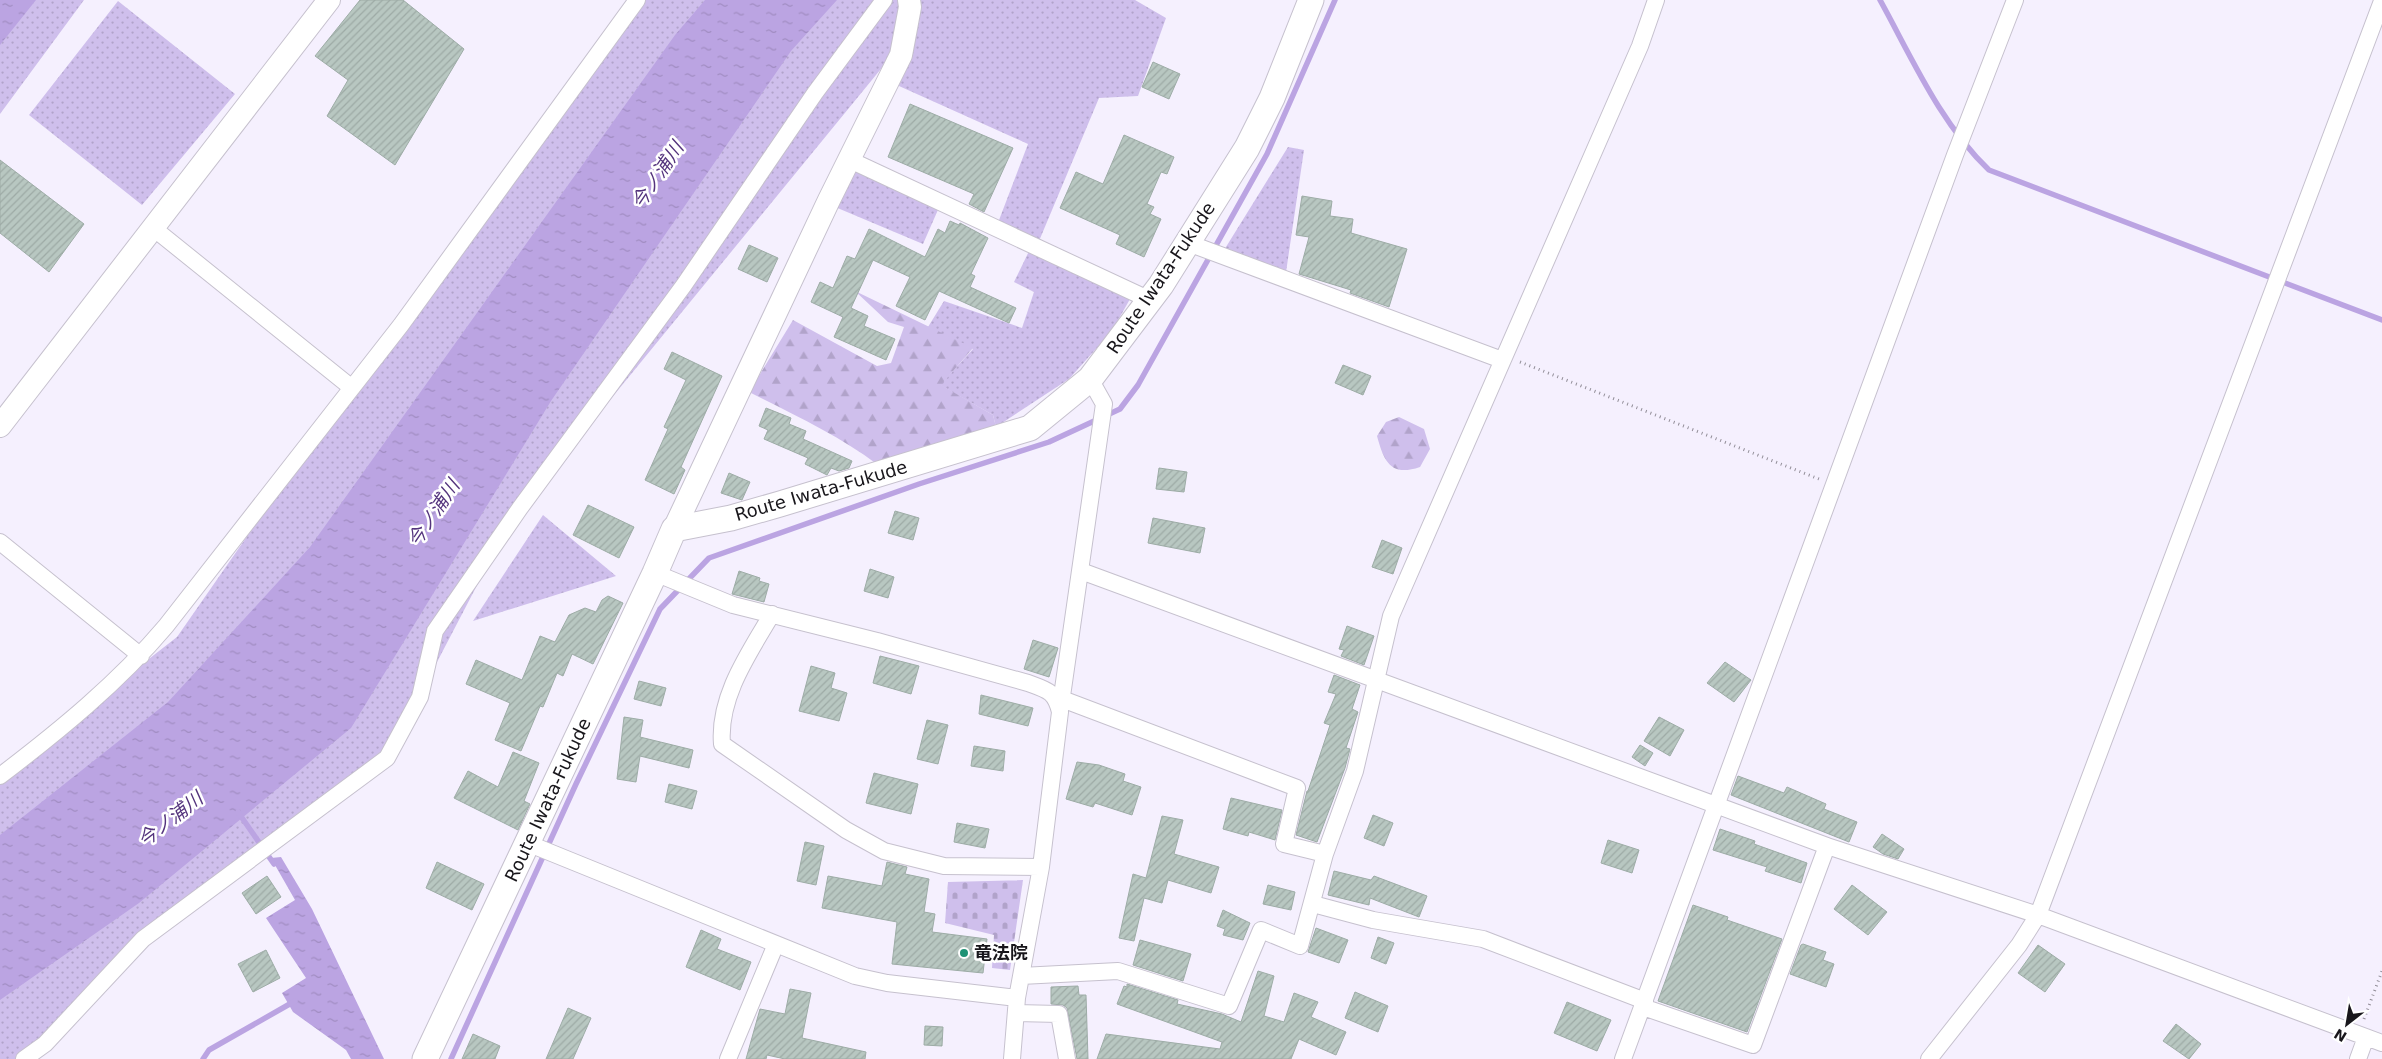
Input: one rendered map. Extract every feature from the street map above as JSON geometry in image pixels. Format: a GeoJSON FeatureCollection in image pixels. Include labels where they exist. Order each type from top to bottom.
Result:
{"type":"FeatureCollection","features":[{"type":"Feature","properties":{"kind":"main road","name":"Route Iwata-Fukude"},"geometry":{"type":"LineString","coordinates":[[425,1059],[674,530],[731,518],[780,504],[1030,428],[1090,379],[1150,300],[1248,148],[1272,98],[1311,0]]}},
{"type":"Feature","properties":{"kind":"street"},"geometry":{"type":"LineString","coordinates":[[0,426],[329,0]]}},
{"type":"Feature","properties":{"kind":"street"},"geometry":{"type":"LineString","coordinates":[[0,776],[99,696],[141,656],[401,325],[637,0]]}},
{"type":"Feature","properties":{"kind":"street"},"geometry":{"type":"LineString","coordinates":[[24,1059],[44,1044],[143,939],[387,758],[420,697],[435,631],[520,508],[684,285],[815,93],[884,0]]}},
{"type":"Feature","properties":{"kind":"street"},"geometry":{"type":"LineString","coordinates":[[674,530],[901,55],[910,7],[909,0]]}},
{"type":"Feature","properties":{"kind":"street"},"geometry":{"type":"LineString","coordinates":[[1021,976],[1118,971],[1229,1006],[1261,930],[1300,946],[1313,904],[1325,854],[1355,771],[1391,616],[1640,46],[1656,0]]}},
{"type":"Feature","properties":{"kind":"street"},"geometry":{"type":"LineString","coordinates":[[1623,1059],[1834,484],[2015,0]]}},
{"type":"Feature","properties":{"kind":"street"},"geometry":{"type":"LineString","coordinates":[[1929,1059],[2019,945],[2038,915],[2382,1]]}},
{"type":"Feature","properties":{"kind":"street"},"geometry":{"type":"LineString","coordinates":[[850,160],[1150,300]]}},
{"type":"Feature","properties":{"kind":"street"},"geometry":{"type":"LineString","coordinates":[[152,227],[352,388]]}},
{"type":"Feature","properties":{"kind":"street"},"geometry":{"type":"LineString","coordinates":[[1188,243],[1503,358]]}},
{"type":"Feature","properties":{"kind":"street"},"geometry":{"type":"LineString","coordinates":[[1012,1059],[1016,1006],[1041,867],[1060,705],[1104,404],[1090,379]]}},
{"type":"Feature","properties":{"kind":"street"},"geometry":{"type":"LineString","coordinates":[[0,542],[141,656]]}},
{"type":"Feature","properties":{"kind":"street"},"geometry":{"type":"LineString","coordinates":[[1081,571],[1827,846],[2038,915],[2382,1043]]}},
{"type":"Feature","properties":{"kind":"street"},"geometry":{"type":"LineString","coordinates":[[655,573],[733,605],[877,640],[1028,683],[1047,690],[1057,698],[1060,705],[1297,788],[1284,844],[1325,854]]}},
{"type":"Feature","properties":{"kind":"street"},"geometry":{"type":"LineString","coordinates":[[772,614],[742,667],[724,710],[721,730],[722,744],[846,830],[884,850],[944,866],[1041,867]]}},
{"type":"Feature","properties":{"kind":"street"},"geometry":{"type":"LineString","coordinates":[[527,843],[855,976],[1059,1014],[1067,1059]]}},
{"type":"Feature","properties":{"kind":"street"},"geometry":{"type":"LineString","coordinates":[[1313,904],[1373,920],[1483,939],[1644,1004],[1753,1045],[1827,846]]}},
{"type":"Feature","properties":{"kind":"street"},"geometry":{"type":"LineString","coordinates":[[728,1059],[776,944]]}},
{"type":"Feature","properties":{"kind":"street"},"geometry":{"type":"LineString","coordinates":[[2358,1059],[2363,1035]]}},
{"type":"Feature","properties":{"kind":"path"},"geometry":{"type":"LineString","coordinates":[[1503,358],[1834,484]]}},
{"type":"Feature","properties":{"kind":"path"},"geometry":{"type":"LineString","coordinates":[[2363,1035],[2382,971]]}},
{"type":"Feature","properties":{"kind":"green space"},"geometry":{"type":"Polygon","coordinates":[[[0,0],[84,0],[0,114],[0,0]]]}},
{"type":"Feature","properties":{"kind":"green space"},"geometry":{"type":"Polygon","coordinates":[[[636,0],[1135,0],[1166,18],[1138,96],[1099,98],[1039,241],[996,228],[1028,144],[899,86],[903,46],[921,20],[510,522],[387,758],[189,905],[23,1059],[0,1059],[0,775],[177,637],[340,403],[636,0]]]}},
{"type":"Feature","properties":{"kind":"green space"},"geometry":{"type":"Polygon","coordinates":[[[118,1],[235,94],[142,205],[29,115],[118,1]]]}},
{"type":"Feature","properties":{"kind":"green space"},"geometry":{"type":"Polygon","coordinates":[[[1288,147],[1304,150],[1285,279],[1221,255],[1288,147]]]}},
{"type":"Feature","properties":{"kind":"green space"},"geometry":{"type":"Polygon","coordinates":[[[854,162],[941,203],[923,244],[828,204],[854,162]]]}},
{"type":"Feature","properties":{"kind":"green space"},"geometry":{"type":"Polygon","coordinates":[[[1032,245],[1130,299],[1112,331],[1069,379],[996,427],[993,415],[940,385],[973,349],[928,327],[944,301],[1022,328],[1034,292],[1014,282],[1032,245]]]}},
{"type":"Feature","properties":{"kind":"green space"},"geometry":{"type":"Polygon","coordinates":[[[855,291],[973,348],[941,385],[993,415],[996,427],[878,465],[831,435],[749,392],[793,320],[877,366],[891,363],[904,327],[888,322],[855,291]]]}},
{"type":"Feature","properties":{"kind":"green space"},"geometry":{"type":"Polygon","coordinates":[[[1399,417],[1424,429],[1430,449],[1420,467],[1410,470],[1395,468],[1386,460],[1383,453],[1377,436],[1386,422],[1399,417]]]}},
{"type":"Feature","properties":{"kind":"green space"},"geometry":{"type":"Polygon","coordinates":[[[543,515],[616,576],[473,621],[543,515]]]}},
{"type":"Feature","properties":{"kind":"green space"},"geometry":{"type":"Polygon","coordinates":[[[1023,880],[1010,970],[992,968],[994,935],[945,923],[948,882],[1023,880]]]}},
{"type":"Feature","properties":{"kind":"water"},"geometry":{"type":"Polygon","coordinates":[[[0,0],[36,0],[0,45],[0,0]]]}},
{"type":"Feature","properties":{"kind":"water","name":"今ノ浦川"},"geometry":{"type":"Polygon","coordinates":[[[705,0],[837,0],[791,51],[551,401],[351,728],[139,903],[0,1000],[0,835],[168,702],[310,547],[675,35],[705,0]]]}},
{"type":"Feature","properties":{"kind":"water"},"geometry":{"type":"Polygon","coordinates":[[[281,857],[312,909],[384,1059],[351,1059],[346,1050],[293,1012],[282,993],[306,978],[266,918],[295,900],[271,858],[281,857]]]}},
{"type":"Feature","properties":{"kind":"building"},"geometry":{"type":"Polygon","coordinates":[[[360,0],[403,0],[464,49],[395,165],[327,116],[348,80],[315,56],[360,0]]]}},
{"type":"Feature","properties":{"kind":"building"},"geometry":{"type":"Polygon","coordinates":[[[1153,62],[1180,74],[1169,99],[1142,87],[1153,62]]]}},
{"type":"Feature","properties":{"kind":"building"},"geometry":{"type":"Polygon","coordinates":[[[910,104],[1013,148],[984,212],[969,204],[974,194],[888,157],[910,104]]]}},
{"type":"Feature","properties":{"kind":"building"},"geometry":{"type":"Polygon","coordinates":[[[1124,135],[1174,157],[1167,174],[1161,172],[1147,204],[1154,207],[1150,214],[1161,219],[1144,257],[1116,244],[1120,235],[1060,208],[1076,172],[1103,184],[1124,135]]]}},
{"type":"Feature","properties":{"kind":"building"},"geometry":{"type":"Polygon","coordinates":[[[0,160],[84,224],[49,272],[0,233],[0,160]]]}},
{"type":"Feature","properties":{"kind":"building"},"geometry":{"type":"Polygon","coordinates":[[[1302,196],[1332,201],[1330,216],[1353,219],[1351,233],[1407,249],[1389,307],[1350,293],[1351,290],[1299,274],[1309,237],[1296,235],[1302,196]]]}},
{"type":"Feature","properties":{"kind":"building"},"geometry":{"type":"Polygon","coordinates":[[[950,221],[959,225],[960,223],[988,238],[971,274],[975,276],[970,287],[1016,308],[1009,323],[939,291],[925,320],[896,306],[910,277],[873,260],[851,308],[868,316],[864,326],[895,339],[886,360],[834,337],[843,317],[811,302],[820,282],[833,288],[847,256],[855,259],[869,229],[925,257],[938,229],[945,233],[950,221]]]}},
{"type":"Feature","properties":{"kind":"building"},"geometry":{"type":"Polygon","coordinates":[[[749,245],[778,258],[767,282],[738,269],[749,245]]]}},
{"type":"Feature","properties":{"kind":"building"},"geometry":{"type":"Polygon","coordinates":[[[672,352],[722,376],[681,467],[685,470],[674,494],[645,480],[668,429],[664,427],[686,380],[664,369],[672,352]]]}},
{"type":"Feature","properties":{"kind":"building"},"geometry":{"type":"Polygon","coordinates":[[[1343,365],[1371,376],[1363,395],[1335,383],[1343,365]]]}},
{"type":"Feature","properties":{"kind":"building"},"geometry":{"type":"Polygon","coordinates":[[[766,408],[791,418],[789,424],[806,431],[803,439],[852,461],[849,468],[839,471],[831,468],[827,475],[805,464],[808,458],[764,439],[768,430],[759,426],[766,408]]]}},
{"type":"Feature","properties":{"kind":"building"},"geometry":{"type":"Polygon","coordinates":[[[1159,468],[1187,472],[1184,492],[1156,489],[1159,468]]]}},
{"type":"Feature","properties":{"kind":"building"},"geometry":{"type":"Polygon","coordinates":[[[729,473],[750,482],[742,500],[721,493],[729,473]]]}},
{"type":"Feature","properties":{"kind":"building"},"geometry":{"type":"Polygon","coordinates":[[[588,505],[634,527],[619,558],[573,535],[588,505]]]}},
{"type":"Feature","properties":{"kind":"building"},"geometry":{"type":"Polygon","coordinates":[[[895,511],[919,518],[913,540],[888,533],[895,511]]]}},
{"type":"Feature","properties":{"kind":"building"},"geometry":{"type":"Polygon","coordinates":[[[1153,518],[1205,528],[1200,553],[1148,543],[1153,518]]]}},
{"type":"Feature","properties":{"kind":"building"},"geometry":{"type":"Polygon","coordinates":[[[1382,540],[1402,548],[1393,574],[1372,567],[1382,540]]]}},
{"type":"Feature","properties":{"kind":"building"},"geometry":{"type":"Polygon","coordinates":[[[870,569],[894,577],[888,598],[864,591],[870,569]]]}},
{"type":"Feature","properties":{"kind":"building"},"geometry":{"type":"Polygon","coordinates":[[[739,571],[760,578],[759,581],[769,584],[764,602],[732,594],[739,571]]]}},
{"type":"Feature","properties":{"kind":"building"},"geometry":{"type":"Polygon","coordinates":[[[608,596],[623,603],[593,664],[572,654],[563,676],[557,673],[543,707],[540,706],[521,751],[495,740],[510,703],[466,684],[476,660],[522,680],[540,636],[555,642],[569,615],[585,608],[596,612],[602,600],[608,596]]]}},
{"type":"Feature","properties":{"kind":"building"},"geometry":{"type":"Polygon","coordinates":[[[1347,626],[1374,636],[1364,665],[1341,656],[1344,650],[1339,649],[1347,626]]]}},
{"type":"Feature","properties":{"kind":"building"},"geometry":{"type":"Polygon","coordinates":[[[1033,640],[1058,648],[1049,677],[1024,669],[1033,640]]]}},
{"type":"Feature","properties":{"kind":"building"},"geometry":{"type":"Polygon","coordinates":[[[880,656],[919,666],[911,694],[873,683],[880,656]]]}},
{"type":"Feature","properties":{"kind":"building"},"geometry":{"type":"Polygon","coordinates":[[[1725,662],[1751,680],[1734,702],[1707,683],[1725,662]]]}},
{"type":"Feature","properties":{"kind":"building"},"geometry":{"type":"Polygon","coordinates":[[[811,666],[835,673],[831,688],[847,693],[839,721],[799,711],[811,666]]]}},
{"type":"Feature","properties":{"kind":"building"},"geometry":{"type":"Polygon","coordinates":[[[1334,675],[1360,685],[1352,709],[1358,712],[1346,748],[1350,749],[1345,768],[1317,842],[1296,835],[1307,791],[1330,725],[1324,723],[1336,694],[1328,692],[1334,675]]]}},
{"type":"Feature","properties":{"kind":"building"},"geometry":{"type":"Polygon","coordinates":[[[639,681],[666,688],[661,706],[634,699],[639,681]]]}},
{"type":"Feature","properties":{"kind":"building"},"geometry":{"type":"Polygon","coordinates":[[[981,695],[1033,708],[1028,726],[979,714],[981,695]]]}},
{"type":"Feature","properties":{"kind":"building"},"geometry":{"type":"Polygon","coordinates":[[[624,717],[643,720],[640,737],[693,750],[689,768],[640,756],[636,782],[617,779],[624,717]]]}},
{"type":"Feature","properties":{"kind":"building"},"geometry":{"type":"Polygon","coordinates":[[[1659,717],[1684,730],[1670,756],[1644,741],[1659,717]]]}},
{"type":"Feature","properties":{"kind":"building"},"geometry":{"type":"Polygon","coordinates":[[[927,720],[948,725],[938,764],[917,759],[927,720]]]}},
{"type":"Feature","properties":{"kind":"building"},"geometry":{"type":"Polygon","coordinates":[[[1640,745],[1653,753],[1645,766],[1632,757],[1640,745]]]}},
{"type":"Feature","properties":{"kind":"building"},"geometry":{"type":"Polygon","coordinates":[[[974,746],[1005,751],[1003,771],[971,766],[974,746]]]}},
{"type":"Feature","properties":{"kind":"building"},"geometry":{"type":"Polygon","coordinates":[[[513,752],[539,763],[524,801],[530,804],[518,830],[454,798],[468,771],[498,787],[513,752]]]}},
{"type":"Feature","properties":{"kind":"building"},"geometry":{"type":"Polygon","coordinates":[[[1077,762],[1099,765],[1125,774],[1123,781],[1141,787],[1132,815],[1095,803],[1093,807],[1066,799],[1077,762]]]}},
{"type":"Feature","properties":{"kind":"building"},"geometry":{"type":"Polygon","coordinates":[[[874,773],[918,784],[911,814],[866,803],[874,773]]]}},
{"type":"Feature","properties":{"kind":"building"},"geometry":{"type":"Polygon","coordinates":[[[1738,776],[1784,793],[1787,787],[1826,804],[1824,809],[1857,822],[1849,842],[1731,795],[1738,776]]]}},
{"type":"Feature","properties":{"kind":"building"},"geometry":{"type":"Polygon","coordinates":[[[669,784],[697,791],[692,809],[665,802],[669,784]]]}},
{"type":"Feature","properties":{"kind":"building"},"geometry":{"type":"Polygon","coordinates":[[[1231,798],[1282,810],[1275,840],[1249,832],[1248,836],[1223,829],[1231,798]]]}},
{"type":"Feature","properties":{"kind":"building"},"geometry":{"type":"Polygon","coordinates":[[[1373,815],[1393,823],[1384,846],[1364,838],[1373,815]]]}},
{"type":"Feature","properties":{"kind":"building"},"geometry":{"type":"Polygon","coordinates":[[[1162,816],[1183,820],[1174,854],[1219,867],[1211,893],[1168,880],[1162,903],[1144,898],[1134,941],[1119,938],[1133,874],[1146,878],[1162,816]]]}},
{"type":"Feature","properties":{"kind":"building"},"geometry":{"type":"Polygon","coordinates":[[[957,823],[989,829],[985,848],[954,842],[957,823]]]}},
{"type":"Feature","properties":{"kind":"building"},"geometry":{"type":"Polygon","coordinates":[[[1720,829],[1755,841],[1754,844],[1807,863],[1801,883],[1765,871],[1767,867],[1713,850],[1720,829]]]}},
{"type":"Feature","properties":{"kind":"building"},"geometry":{"type":"Polygon","coordinates":[[[1882,834],[1904,849],[1898,859],[1883,854],[1873,847],[1882,834]]]}},
{"type":"Feature","properties":{"kind":"building"},"geometry":{"type":"Polygon","coordinates":[[[1608,840],[1639,850],[1632,873],[1601,863],[1608,840]]]}},
{"type":"Feature","properties":{"kind":"building"},"geometry":{"type":"Polygon","coordinates":[[[805,842],[824,846],[816,885],[797,881],[805,842]]]}},
{"type":"Feature","properties":{"kind":"building"},"geometry":{"type":"Polygon","coordinates":[[[437,862],[484,884],[472,910],[426,888],[437,862]]]}},
{"type":"Feature","properties":{"kind":"building"},"geometry":{"type":"Polygon","coordinates":[[[887,862],[907,867],[905,874],[929,879],[924,912],[935,914],[932,932],[987,939],[983,973],[892,964],[897,922],[822,908],[828,876],[882,886],[887,862]]]}},
{"type":"Feature","properties":{"kind":"building"},"geometry":{"type":"Polygon","coordinates":[[[1334,871],[1371,880],[1374,876],[1427,896],[1419,917],[1370,898],[1369,905],[1328,895],[1334,871]]]}},
{"type":"Feature","properties":{"kind":"building"},"geometry":{"type":"Polygon","coordinates":[[[267,876],[281,897],[256,914],[242,893],[267,876]]]}},
{"type":"Feature","properties":{"kind":"building"},"geometry":{"type":"Polygon","coordinates":[[[1268,885],[1295,892],[1291,910],[1263,904],[1268,885]]]}},
{"type":"Feature","properties":{"kind":"building"},"geometry":{"type":"Polygon","coordinates":[[[1852,885],[1887,912],[1868,935],[1834,909],[1852,885]]]}},
{"type":"Feature","properties":{"kind":"building"},"geometry":{"type":"Polygon","coordinates":[[[1693,905],[1728,917],[1727,920],[1782,939],[1747,1032],[1658,1001],[1693,905]]]}},
{"type":"Feature","properties":{"kind":"building"},"geometry":{"type":"Polygon","coordinates":[[[1223,910],[1250,923],[1243,940],[1223,935],[1225,929],[1217,926],[1223,910]]]}},
{"type":"Feature","properties":{"kind":"building"},"geometry":{"type":"Polygon","coordinates":[[[1316,928],[1348,940],[1339,963],[1308,952],[1316,928]]]}},
{"type":"Feature","properties":{"kind":"building"},"geometry":{"type":"Polygon","coordinates":[[[701,930],[721,939],[717,949],[751,962],[740,990],[686,967],[701,930]]]}},
{"type":"Feature","properties":{"kind":"building"},"geometry":{"type":"Polygon","coordinates":[[[1378,937],[1394,943],[1386,964],[1371,958],[1378,937]]]}},
{"type":"Feature","properties":{"kind":"building"},"geometry":{"type":"Polygon","coordinates":[[[1140,940],[1191,954],[1183,981],[1133,965],[1140,940]]]}},
{"type":"Feature","properties":{"kind":"building"},"geometry":{"type":"Polygon","coordinates":[[[1803,944],[1826,952],[1823,960],[1834,964],[1826,987],[1790,974],[1803,944]]]}},
{"type":"Feature","properties":{"kind":"building"},"geometry":{"type":"Polygon","coordinates":[[[2038,945],[2065,964],[2045,992],[2018,973],[2038,945]]]}},
{"type":"Feature","properties":{"kind":"building"},"geometry":{"type":"Polygon","coordinates":[[[266,950],[280,978],[253,992],[238,964],[266,950]]]}},
{"type":"Feature","properties":{"kind":"building"},"geometry":{"type":"Polygon","coordinates":[[[1258,971],[1274,976],[1264,1016],[1284,1022],[1294,993],[1318,1002],[1311,1017],[1346,1032],[1336,1055],[1299,1039],[1291,1059],[1097,1059],[1106,1034],[1220,1049],[1222,1042],[1117,1004],[1124,986],[1127,987],[1127,984],[1178,1000],[1177,1004],[1222,1014],[1241,1022],[1258,971]]]}},
{"type":"Feature","properties":{"kind":"building"},"geometry":{"type":"Polygon","coordinates":[[[1078,986],[1079,995],[1086,995],[1088,1059],[1077,1059],[1067,1008],[1063,1005],[1051,1004],[1051,987],[1078,986]]]}},
{"type":"Feature","properties":{"kind":"building"},"geometry":{"type":"Polygon","coordinates":[[[790,989],[811,993],[802,1038],[866,1052],[865,1059],[785,1059],[767,1055],[766,1059],[746,1059],[760,1009],[785,1014],[790,989]]]}},
{"type":"Feature","properties":{"kind":"building"},"geometry":{"type":"Polygon","coordinates":[[[1355,992],[1388,1006],[1378,1032],[1345,1018],[1355,992]]]}},
{"type":"Feature","properties":{"kind":"building"},"geometry":{"type":"Polygon","coordinates":[[[1567,1002],[1611,1020],[1597,1051],[1554,1033],[1567,1002]]]}},
{"type":"Feature","properties":{"kind":"building"},"geometry":{"type":"Polygon","coordinates":[[[568,1008],[591,1018],[573,1059],[546,1059],[568,1008]]]}},
{"type":"Feature","properties":{"kind":"building"},"geometry":{"type":"Polygon","coordinates":[[[2176,1024],[2201,1044],[2189,1059],[2163,1041],[2176,1024]]]}},
{"type":"Feature","properties":{"kind":"building"},"geometry":{"type":"Polygon","coordinates":[[[925,1026],[943,1027],[942,1046],[924,1045],[925,1026]]]}},
{"type":"Feature","properties":{"kind":"building"},"geometry":{"type":"Polygon","coordinates":[[[473,1034],[500,1046],[495,1059],[462,1059],[473,1034]]]}},
{"type":"Feature","properties":{"kind":"waterway"},"geometry":{"type":"LineString","coordinates":[[451,1059],[576,784],[660,609],[709,558],[919,484],[1049,442],[1120,409],[1138,385],[1267,154],[1335,0]]}},
{"type":"Feature","properties":{"kind":"waterway"},"geometry":{"type":"LineString","coordinates":[[1880,0],[1941,111],[1972,152],[1989,170],[2382,320]]}},
{"type":"Feature","properties":{"kind":"waterway"},"geometry":{"type":"LineString","coordinates":[[238,812],[274,864]]}},
{"type":"Feature","properties":{"kind":"waterway"},"geometry":{"type":"LineString","coordinates":[[203,1059],[209,1050],[295,1001]]}},
{"type":"Feature","properties":{"kind":"place","name":"竜法院"},"geometry":{"type":"Point","coordinates":[964,953]}}]}
